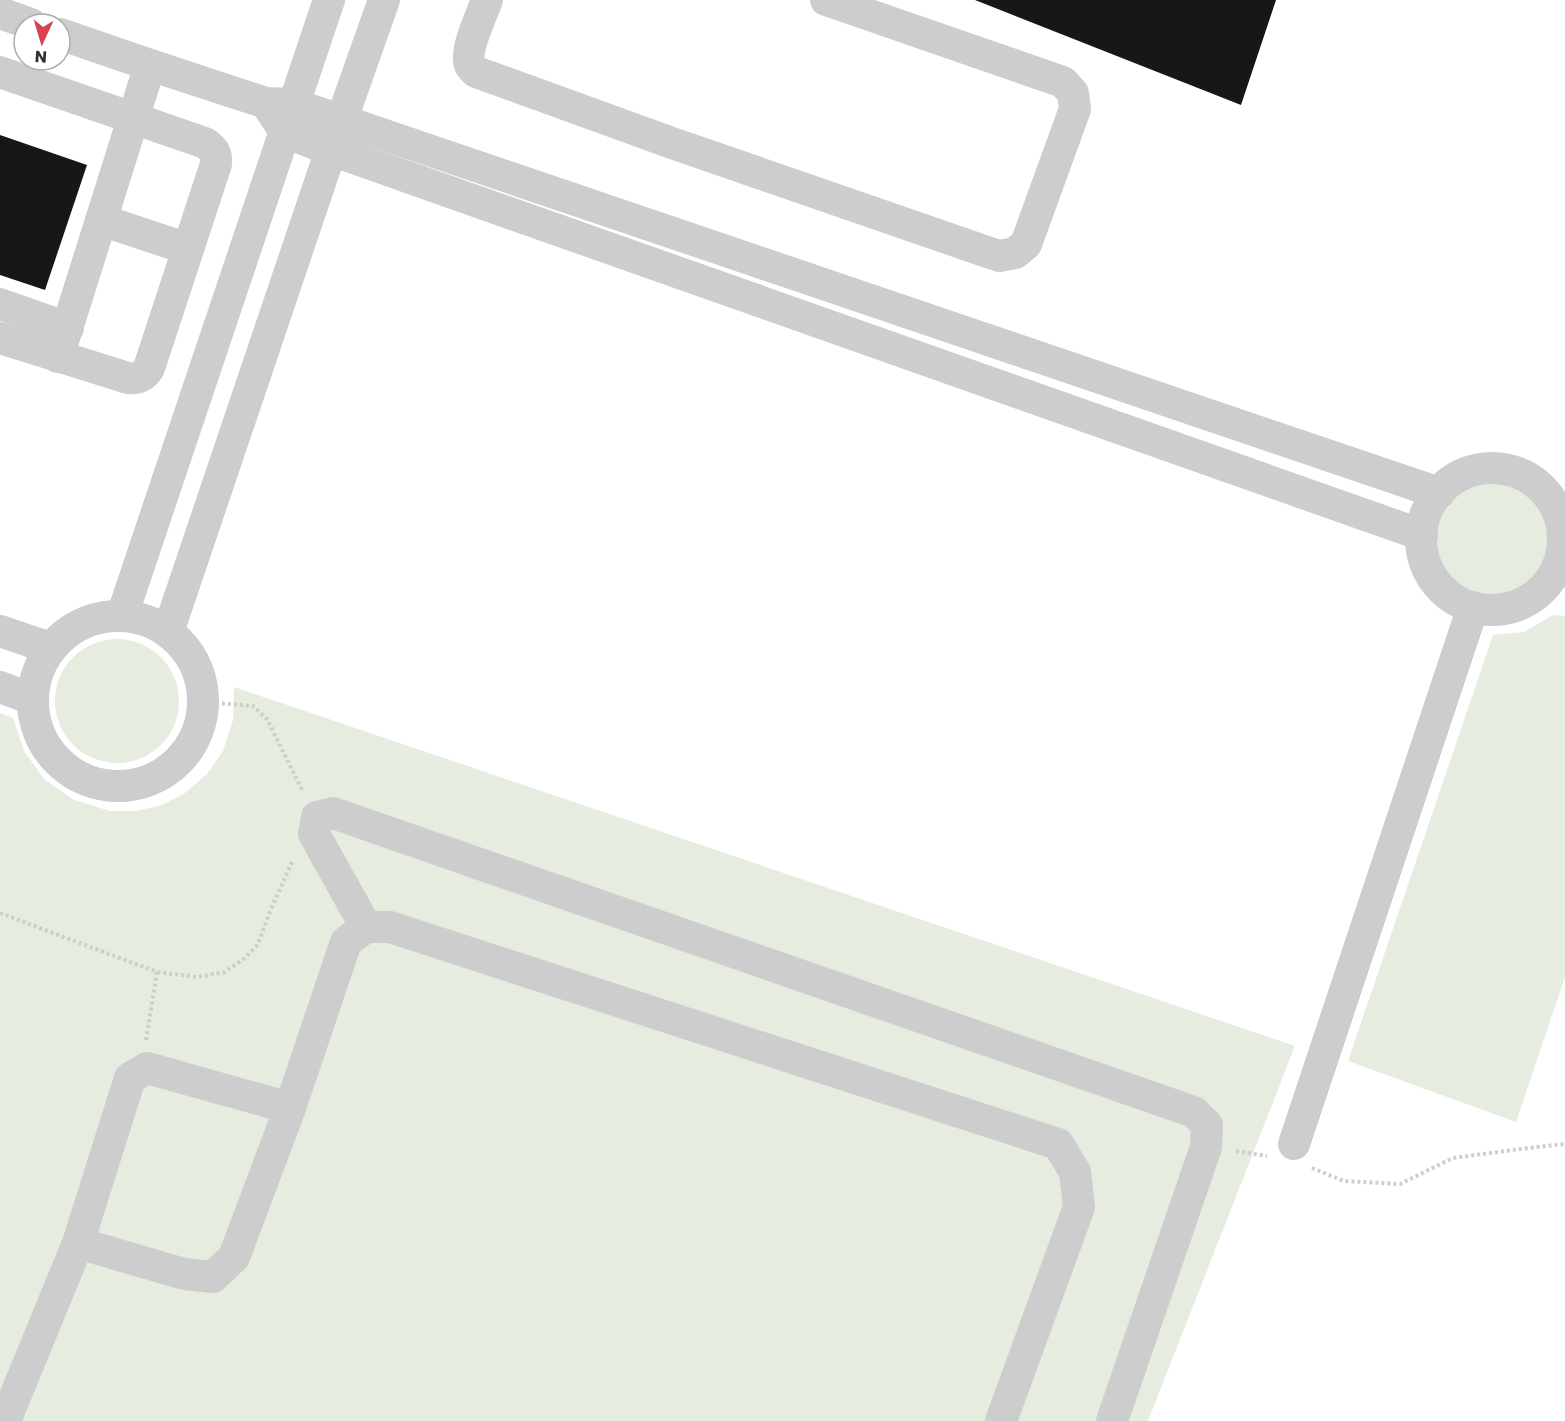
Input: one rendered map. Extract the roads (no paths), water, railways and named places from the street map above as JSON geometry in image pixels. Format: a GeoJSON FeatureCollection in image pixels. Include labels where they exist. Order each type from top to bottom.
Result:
{"type":"FeatureCollection","features":[{"type":"Feature","properties":{"kind":"street"},"geometry":{"type":"LineString","coordinates":[[122,616],[282,113],[329,0]]}},
{"type":"Feature","properties":{"kind":"street"},"geometry":{"type":"LineString","coordinates":[[168,632],[384,0]]}},
{"type":"Feature","properties":{"kind":"street"},"geometry":{"type":"LineString","coordinates":[[487,0],[469,49],[470,66],[476,72],[672,143],[999,256],[1015,253],[1026,244],[1075,109],[1073,93],[1063,82],[826,0]]}},
{"type":"Feature","properties":{"kind":"street"},"geometry":{"type":"LineString","coordinates":[[72,38],[282,113],[342,121],[1439,493]]}},
{"type":"Feature","properties":{"kind":"street"},"geometry":{"type":"LineString","coordinates":[[58,357],[150,66]]}},
{"type":"Feature","properties":{"kind":"street"},"geometry":{"type":"LineString","coordinates":[[0,72],[205,143],[213,148],[216,156],[216,164],[149,368],[144,375],[136,379],[128,378],[0,338]]}},
{"type":"Feature","properties":{"kind":"street"},"geometry":{"type":"LineString","coordinates":[[282,113],[331,150],[1422,535]]}},
{"type":"Feature","properties":{"kind":"street"},"geometry":{"type":"LineString","coordinates":[[101,220],[188,249]]}},
{"type":"Feature","properties":{"kind":"street"},"geometry":{"type":"LineString","coordinates":[[0,304],[68,328]]}},
{"type":"Feature","properties":{"kind":"street"},"geometry":{"type":"LineString","coordinates":[[1491,468],[1512,471],[1532,480],[1548,495],[1559,513],[1563,534],[1563,556],[1554,576],[1538,594],[1516,606],[1491,610],[1467,606],[1446,593],[1430,574],[1421,551],[1421,527],[1430,504],[1439,493],[1446,485],[1466,472],[1491,468]]}},
{"type":"Feature","properties":{"kind":"street"},"geometry":{"type":"LineString","coordinates":[[1292,1156],[1473,607]]}},
{"type":"Feature","properties":{"kind":"street"},"geometry":{"type":"LineString","coordinates":[[122,616],[138,618],[168,632],[188,651],[200,675],[204,702],[200,728],[188,752],[168,771],[144,783],[117,787],[90,782],[66,770],[47,750],[36,726],[32,699],[37,672],[50,648],[70,630],[95,619],[122,616]]}},
{"type":"Feature","properties":{"kind":"street"},"geometry":{"type":"LineString","coordinates":[[0,631],[50,648]]}},
{"type":"Feature","properties":{"kind":"street"},"geometry":{"type":"LineString","coordinates":[[0,687],[32,699]]}},
{"type":"Feature","properties":{"kind":"street"},"geometry":{"type":"LineString","coordinates":[[366,927],[316,826],[333,813],[1194,1112],[1206,1125],[1206,1147],[1112,1421]]}},
{"type":"Feature","properties":{"kind":"street"},"geometry":{"type":"LineString","coordinates":[[78,1243],[184,1274],[213,1277],[234,1257],[290,1108],[346,942],[366,927],[390,927],[1058,1144],[1075,1172],[1078,1207],[1001,1421]]}},
{"type":"Feature","properties":{"kind":"street"},"geometry":{"type":"LineString","coordinates":[[5,1421],[78,1243],[130,1078],[147,1068],[290,1108]]}}]}
